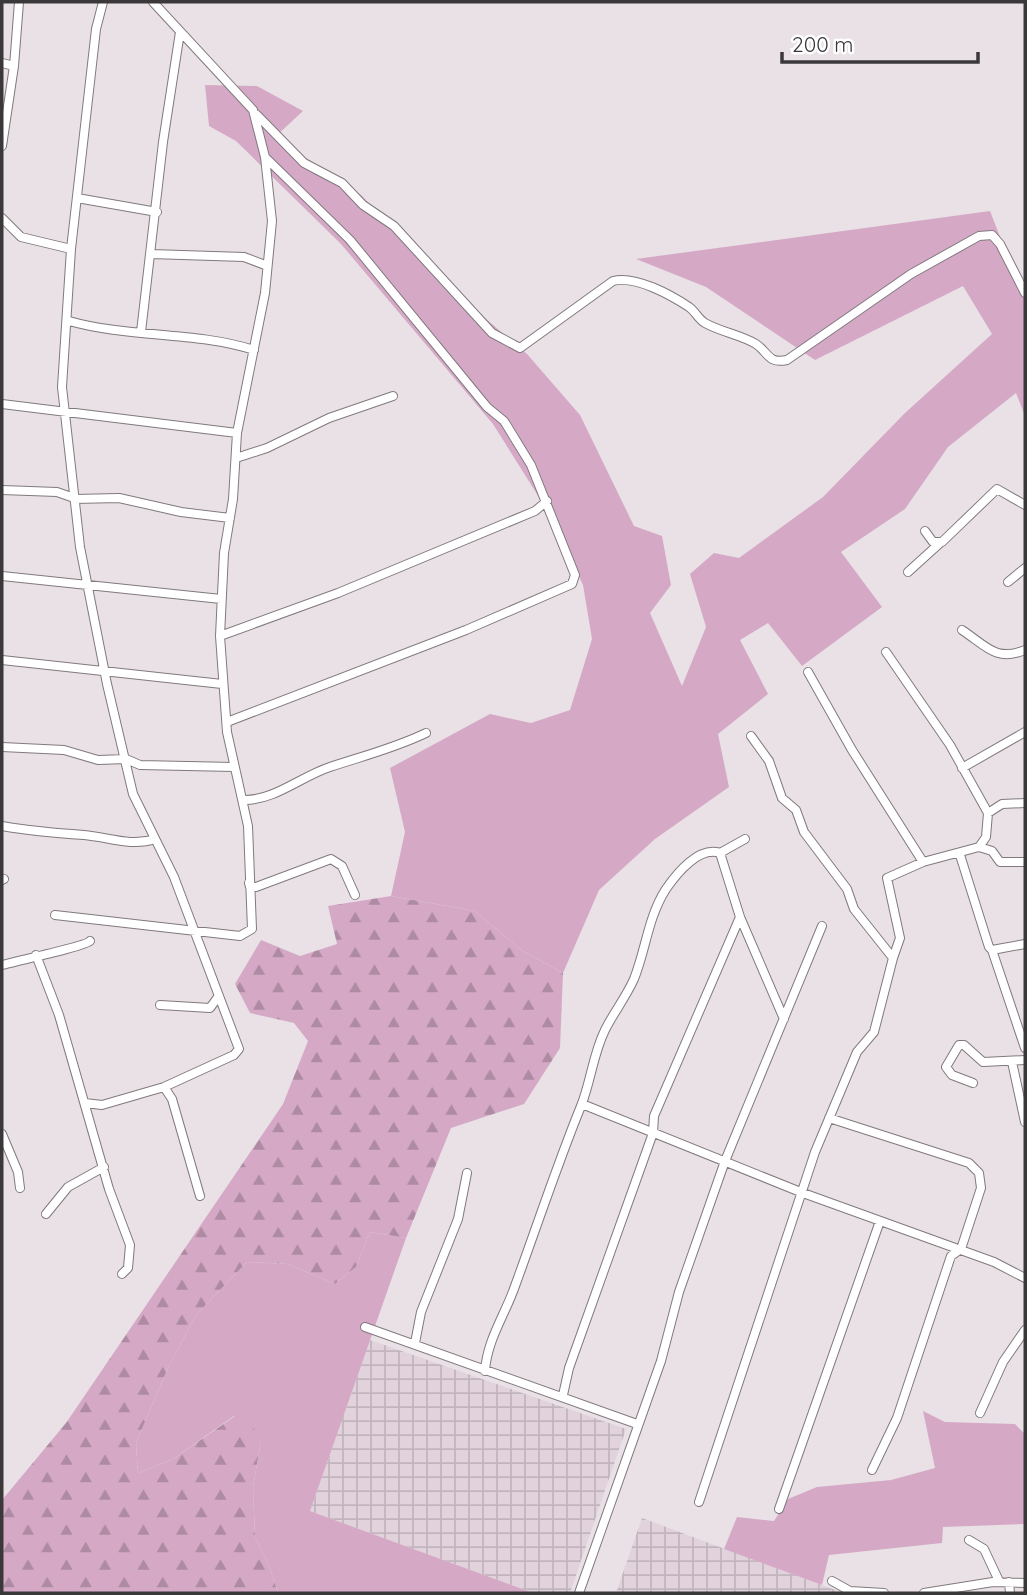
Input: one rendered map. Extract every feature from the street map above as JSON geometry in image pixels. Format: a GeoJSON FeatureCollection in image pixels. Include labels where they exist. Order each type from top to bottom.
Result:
{"type":"FeatureCollection","features":[{"type":"Feature","properties":{"kind":"street"},"geometry":{"type":"LineString","coordinates":[[2,146],[14,66],[19,2]]}},
{"type":"Feature","properties":{"kind":"street"},"geometry":{"type":"LineString","coordinates":[[85,1103],[102,1105],[164,1087],[238,1052],[174,877],[133,794],[105,670],[74,498],[62,387],[69,321],[71,250],[96,29],[103,2]]}},
{"type":"Feature","properties":{"kind":"street"},"geometry":{"type":"LineString","coordinates":[[153,2],[304,163],[342,183],[363,205],[394,226],[492,333],[520,348],[613,281],[622,279],[641,284],[677,300],[692,309],[706,323],[752,342],[768,359],[779,362],[911,274],[979,236],[992,235],[1000,244],[1025,293]]}},
{"type":"Feature","properties":{"kind":"street"},"geometry":{"type":"LineString","coordinates":[[141,332],[163,142],[180,32]]}},
{"type":"Feature","properties":{"kind":"street"},"geometry":{"type":"LineString","coordinates":[[2,63],[14,66]]}},
{"type":"Feature","properties":{"kind":"street"},"geometry":{"type":"LineString","coordinates":[[227,722],[466,631],[572,584],[575,568],[531,465],[504,421],[487,407],[473,386],[368,265],[350,240],[271,168],[265,156],[253,110]]}},
{"type":"Feature","properties":{"kind":"street"},"geometry":{"type":"LineString","coordinates":[[55,915],[240,936],[252,929],[245,800],[234,768],[222,684],[220,636],[237,433],[265,293],[265,265],[272,221],[271,168]]}},
{"type":"Feature","properties":{"kind":"street"},"geometry":{"type":"LineString","coordinates":[[78,198],[156,212]]}},
{"type":"Feature","properties":{"kind":"street"},"geometry":{"type":"LineString","coordinates":[[2,218],[29,240],[71,250]]}},
{"type":"Feature","properties":{"kind":"street"},"geometry":{"type":"LineString","coordinates":[[151,254],[244,257],[265,265]]}},
{"type":"Feature","properties":{"kind":"street"},"geometry":{"type":"LineString","coordinates":[[69,321],[91,327],[221,341],[254,349]]}},
{"type":"Feature","properties":{"kind":"street"},"geometry":{"type":"LineString","coordinates":[[236,458],[267,448],[329,418],[393,396]]}},
{"type":"Feature","properties":{"kind":"street"},"geometry":{"type":"LineString","coordinates":[[2,404],[202,426],[237,433]]}},
{"type":"Feature","properties":{"kind":"street"},"geometry":{"type":"LineString","coordinates":[[2,489],[57,492],[74,498],[119,498],[181,512],[230,518]]}},
{"type":"Feature","properties":{"kind":"street"},"geometry":{"type":"LineString","coordinates":[[908,572],[997,489],[1025,505]]}},
{"type":"Feature","properties":{"kind":"street"},"geometry":{"type":"LineString","coordinates":[[220,636],[338,593],[536,511],[547,500]]}},
{"type":"Feature","properties":{"kind":"street"},"geometry":{"type":"LineString","coordinates":[[925,531],[933,541],[940,543]]}},
{"type":"Feature","properties":{"kind":"street"},"geometry":{"type":"LineString","coordinates":[[1008,582],[1025,568]]}},
{"type":"Feature","properties":{"kind":"street"},"geometry":{"type":"LineString","coordinates":[[2,576],[221,599]]}},
{"type":"Feature","properties":{"kind":"street"},"geometry":{"type":"LineString","coordinates":[[962,630],[1000,655],[1010,656],[1025,649]]}},
{"type":"Feature","properties":{"kind":"street"},"geometry":{"type":"LineString","coordinates":[[699,1502],[828,1118],[857,1052],[874,1032],[900,938],[887,878],[923,862],[960,855],[979,847],[986,837],[988,813],[950,744],[886,652]]}},
{"type":"Feature","properties":{"kind":"street"},"geometry":{"type":"LineString","coordinates":[[2,660],[222,684]]}},
{"type":"Feature","properties":{"kind":"street"},"geometry":{"type":"LineString","coordinates":[[808,672],[852,750],[923,862]]}},
{"type":"Feature","properties":{"kind":"street"},"geometry":{"type":"LineString","coordinates":[[962,768],[1025,732]]}},
{"type":"Feature","properties":{"kind":"street"},"geometry":{"type":"LineString","coordinates":[[245,800],[263,796],[329,767],[391,750],[426,733]]}},
{"type":"Feature","properties":{"kind":"street"},"geometry":{"type":"LineString","coordinates":[[751,736],[769,761],[782,798],[796,810],[804,832],[848,891],[854,909],[893,958]]}},
{"type":"Feature","properties":{"kind":"street"},"geometry":{"type":"LineString","coordinates":[[2,747],[64,750],[98,760],[126,760],[140,765],[234,768]]}},
{"type":"Feature","properties":{"kind":"street"},"geometry":{"type":"LineString","coordinates":[[988,813],[1002,804],[1025,803]]}},
{"type":"Feature","properties":{"kind":"street"},"geometry":{"type":"LineString","coordinates":[[2,826],[115,842],[155,839]]}},
{"type":"Feature","properties":{"kind":"street"},"geometry":{"type":"LineString","coordinates":[[485,1371],[489,1344],[515,1287],[559,1156],[582,1104],[605,1030],[635,977],[643,940],[665,891],[695,858],[713,851],[720,853],[745,839]]}},
{"type":"Feature","properties":{"kind":"street"},"geometry":{"type":"LineString","coordinates":[[979,847],[992,851],[998,862],[1025,862]]}},
{"type":"Feature","properties":{"kind":"street"},"geometry":{"type":"LineString","coordinates":[[720,853],[740,917],[784,1019]]}},
{"type":"Feature","properties":{"kind":"street"},"geometry":{"type":"LineString","coordinates":[[960,855],[1025,1048]]}},
{"type":"Feature","properties":{"kind":"street"},"geometry":{"type":"LineString","coordinates":[[249,883],[250,887],[256,887],[331,859],[342,866],[355,895]]}},
{"type":"Feature","properties":{"kind":"street"},"geometry":{"type":"LineString","coordinates":[[563,1395],[569,1368],[653,1133],[654,1116],[677,1057],[740,917]]}},
{"type":"Feature","properties":{"kind":"street"},"geometry":{"type":"LineString","coordinates":[[579,1593],[661,1361],[678,1292],[725,1161],[822,926]]}},
{"type":"Feature","properties":{"kind":"street"},"geometry":{"type":"LineString","coordinates":[[2,965],[36,955],[81,947],[90,941]]}},
{"type":"Feature","properties":{"kind":"street"},"geometry":{"type":"LineString","coordinates":[[992,950],[1025,944]]}},
{"type":"Feature","properties":{"kind":"street"},"geometry":{"type":"LineString","coordinates":[[36,955],[130,1245],[130,1258],[122,1274]]}},
{"type":"Feature","properties":{"kind":"street"},"geometry":{"type":"LineString","coordinates":[[160,1005],[203,1010],[210,1008],[218,997]]}},
{"type":"Feature","properties":{"kind":"street"},"geometry":{"type":"LineString","coordinates":[[972,1083],[952,1075],[946,1067],[959,1045],[964,1045],[983,1062],[1025,1060]]}},
{"type":"Feature","properties":{"kind":"street"},"geometry":{"type":"LineString","coordinates":[[1012,1062],[1025,1122]]}},
{"type":"Feature","properties":{"kind":"street"},"geometry":{"type":"LineString","coordinates":[[164,1087],[172,1099],[200,1196]]}},
{"type":"Feature","properties":{"kind":"street"},"geometry":{"type":"LineString","coordinates":[[582,1104],[803,1194],[961,1249],[1025,1278]]}},
{"type":"Feature","properties":{"kind":"street"},"geometry":{"type":"LineString","coordinates":[[828,1118],[976,1168],[981,1188],[961,1249],[951,1256],[897,1419],[873,1470]]}},
{"type":"Feature","properties":{"kind":"street"},"geometry":{"type":"LineString","coordinates":[[2,1134],[18,1172],[20,1188]]}},
{"type":"Feature","properties":{"kind":"street"},"geometry":{"type":"LineString","coordinates":[[46,1214],[68,1186],[104,1167]]}},
{"type":"Feature","properties":{"kind":"street"},"geometry":{"type":"LineString","coordinates":[[415,1343],[421,1312],[458,1219],[467,1173]]}},
{"type":"Feature","properties":{"kind":"street"},"geometry":{"type":"LineString","coordinates":[[779,1509],[880,1221]]}},
{"type":"Feature","properties":{"kind":"street"},"geometry":{"type":"LineString","coordinates":[[365,1327],[415,1343],[485,1371],[563,1395],[637,1424]]}},
{"type":"Feature","properties":{"kind":"street"},"geometry":{"type":"LineString","coordinates":[[980,1413],[1003,1362],[1025,1331]]}},
{"type":"Feature","properties":{"kind":"street"},"geometry":{"type":"LineString","coordinates":[[969,1540],[984,1549],[999,1581]]}},
{"type":"Feature","properties":{"kind":"street"},"geometry":{"type":"LineString","coordinates":[[832,1581],[850,1591],[884,1593]]}},
{"type":"Feature","properties":{"kind":"street"},"geometry":{"type":"LineString","coordinates":[[924,1593],[999,1581],[1025,1583]]}},
{"type":"Feature","properties":{"kind":"street"},"geometry":{"type":"LineString","coordinates":[[1009,1583],[1010,1593]]}},
{"type":"Feature","properties":{"kind":"shaded area"},"geometry":{"type":"Polygon","coordinates":[[[370,1340],[626,1429],[570,1593],[533,1593],[310,1511],[370,1340]]]}},
{"type":"Feature","properties":{"kind":"shaded area"},"geometry":{"type":"Polygon","coordinates":[[[642,1518],[843,1593],[616,1593],[642,1518]]]}},
{"type":"Feature","properties":{"kind":"green space"},"geometry":{"type":"Polygon","coordinates":[[[205,85],[257,86],[303,111],[275,137],[361,195],[450,288],[527,354],[580,415],[634,526],[662,536],[671,585],[650,613],[682,686],[706,627],[690,574],[714,553],[739,558],[823,497],[905,413],[992,334],[963,286],[815,360],[706,287],[636,259],[990,211],[1025,301],[1025,416],[1016,393],[948,447],[905,509],[841,552],[882,607],[802,666],[768,623],[740,640],[768,694],[718,734],[729,787],[655,839],[599,890],[563,973],[521,950],[475,911],[391,896],[405,832],[390,768],[490,714],[531,723],[570,710],[592,639],[583,585],[547,510],[493,424],[341,244],[236,141],[209,126],[205,85]]]}},
{"type":"Feature","properties":{"kind":"green space"},"geometry":{"type":"Polygon","coordinates":[[[391,896],[475,911],[521,950],[563,973],[560,1048],[524,1104],[451,1128],[406,1238],[370,1232],[356,1267],[335,1284],[288,1264],[247,1262],[196,1315],[168,1368],[136,1443],[138,1473],[173,1459],[235,1416],[249,1421],[261,1440],[253,1487],[255,1537],[269,1565],[278,1593],[2,1593],[2,1500],[66,1423],[283,1104],[308,1041],[294,1023],[250,1013],[235,984],[261,940],[300,956],[337,944],[328,906],[391,896]]]}},
{"type":"Feature","properties":{"kind":"green space"},"geometry":{"type":"Polygon","coordinates":[[[370,1232],[406,1238],[310,1511],[533,1593],[278,1593],[269,1565],[255,1537],[253,1487],[261,1440],[234,1416],[173,1459],[138,1473],[136,1443],[168,1368],[196,1315],[247,1262],[288,1264],[335,1284],[356,1267],[370,1232]]]}},
{"type":"Feature","properties":{"kind":"green space"},"geometry":{"type":"Polygon","coordinates":[[[923,1411],[945,1422],[1015,1424],[1025,1434],[1025,1524],[943,1527],[942,1543],[829,1555],[822,1585],[724,1549],[737,1517],[774,1521],[788,1499],[817,1487],[891,1480],[935,1468],[923,1411]]]}}]}
